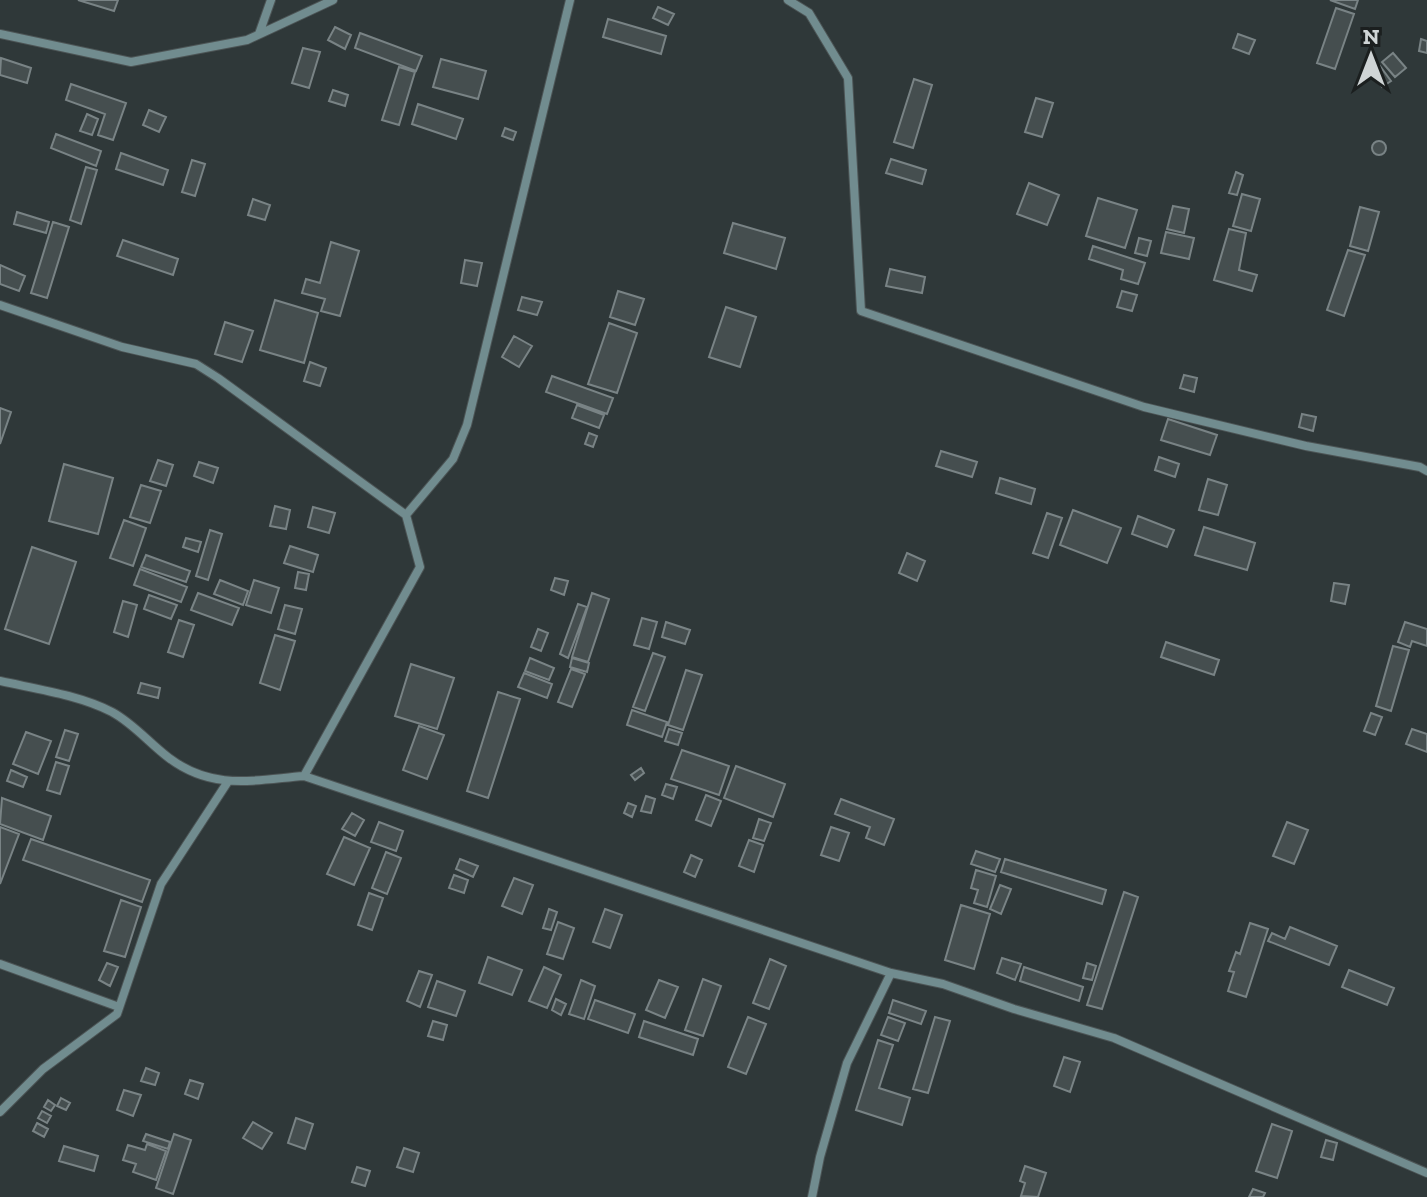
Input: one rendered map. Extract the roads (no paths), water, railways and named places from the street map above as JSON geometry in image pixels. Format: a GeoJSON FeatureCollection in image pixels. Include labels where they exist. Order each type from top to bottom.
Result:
{"type":"FeatureCollection","features":[{"type":"Feature","properties":{"kind":"street"},"geometry":{"type":"LineString","coordinates":[[259,34],[271,0]]}},
{"type":"Feature","properties":{"kind":"street"},"geometry":{"type":"LineString","coordinates":[[0,34],[131,62],[247,40],[333,0]]}},
{"type":"Feature","properties":{"kind":"street"},"geometry":{"type":"LineString","coordinates":[[406,515],[453,459],[467,425],[570,0]]}},
{"type":"Feature","properties":{"kind":"street"},"geometry":{"type":"LineString","coordinates":[[788,0],[809,13],[848,78],[861,311],[1144,407],[1427,471]]}},
{"type":"Feature","properties":{"kind":"street"},"geometry":{"type":"LineString","coordinates":[[0,305],[122,347],[196,364],[406,515],[420,567],[304,776]]}},
{"type":"Feature","properties":{"kind":"street"},"geometry":{"type":"LineString","coordinates":[[0,681],[89,703],[112,712],[191,772],[227,783],[304,776],[891,973],[943,984],[1014,1009],[1114,1038],[1427,1173]]}},
{"type":"Feature","properties":{"kind":"street"},"geometry":{"type":"LineString","coordinates":[[0,1112],[43,1069],[117,1014],[161,884],[227,783]]}},
{"type":"Feature","properties":{"kind":"street"},"geometry":{"type":"LineString","coordinates":[[0,964],[119,1007]]}},
{"type":"Feature","properties":{"kind":"street"},"geometry":{"type":"LineString","coordinates":[[812,1197],[827,1127],[847,1063],[891,973]]}}]}
